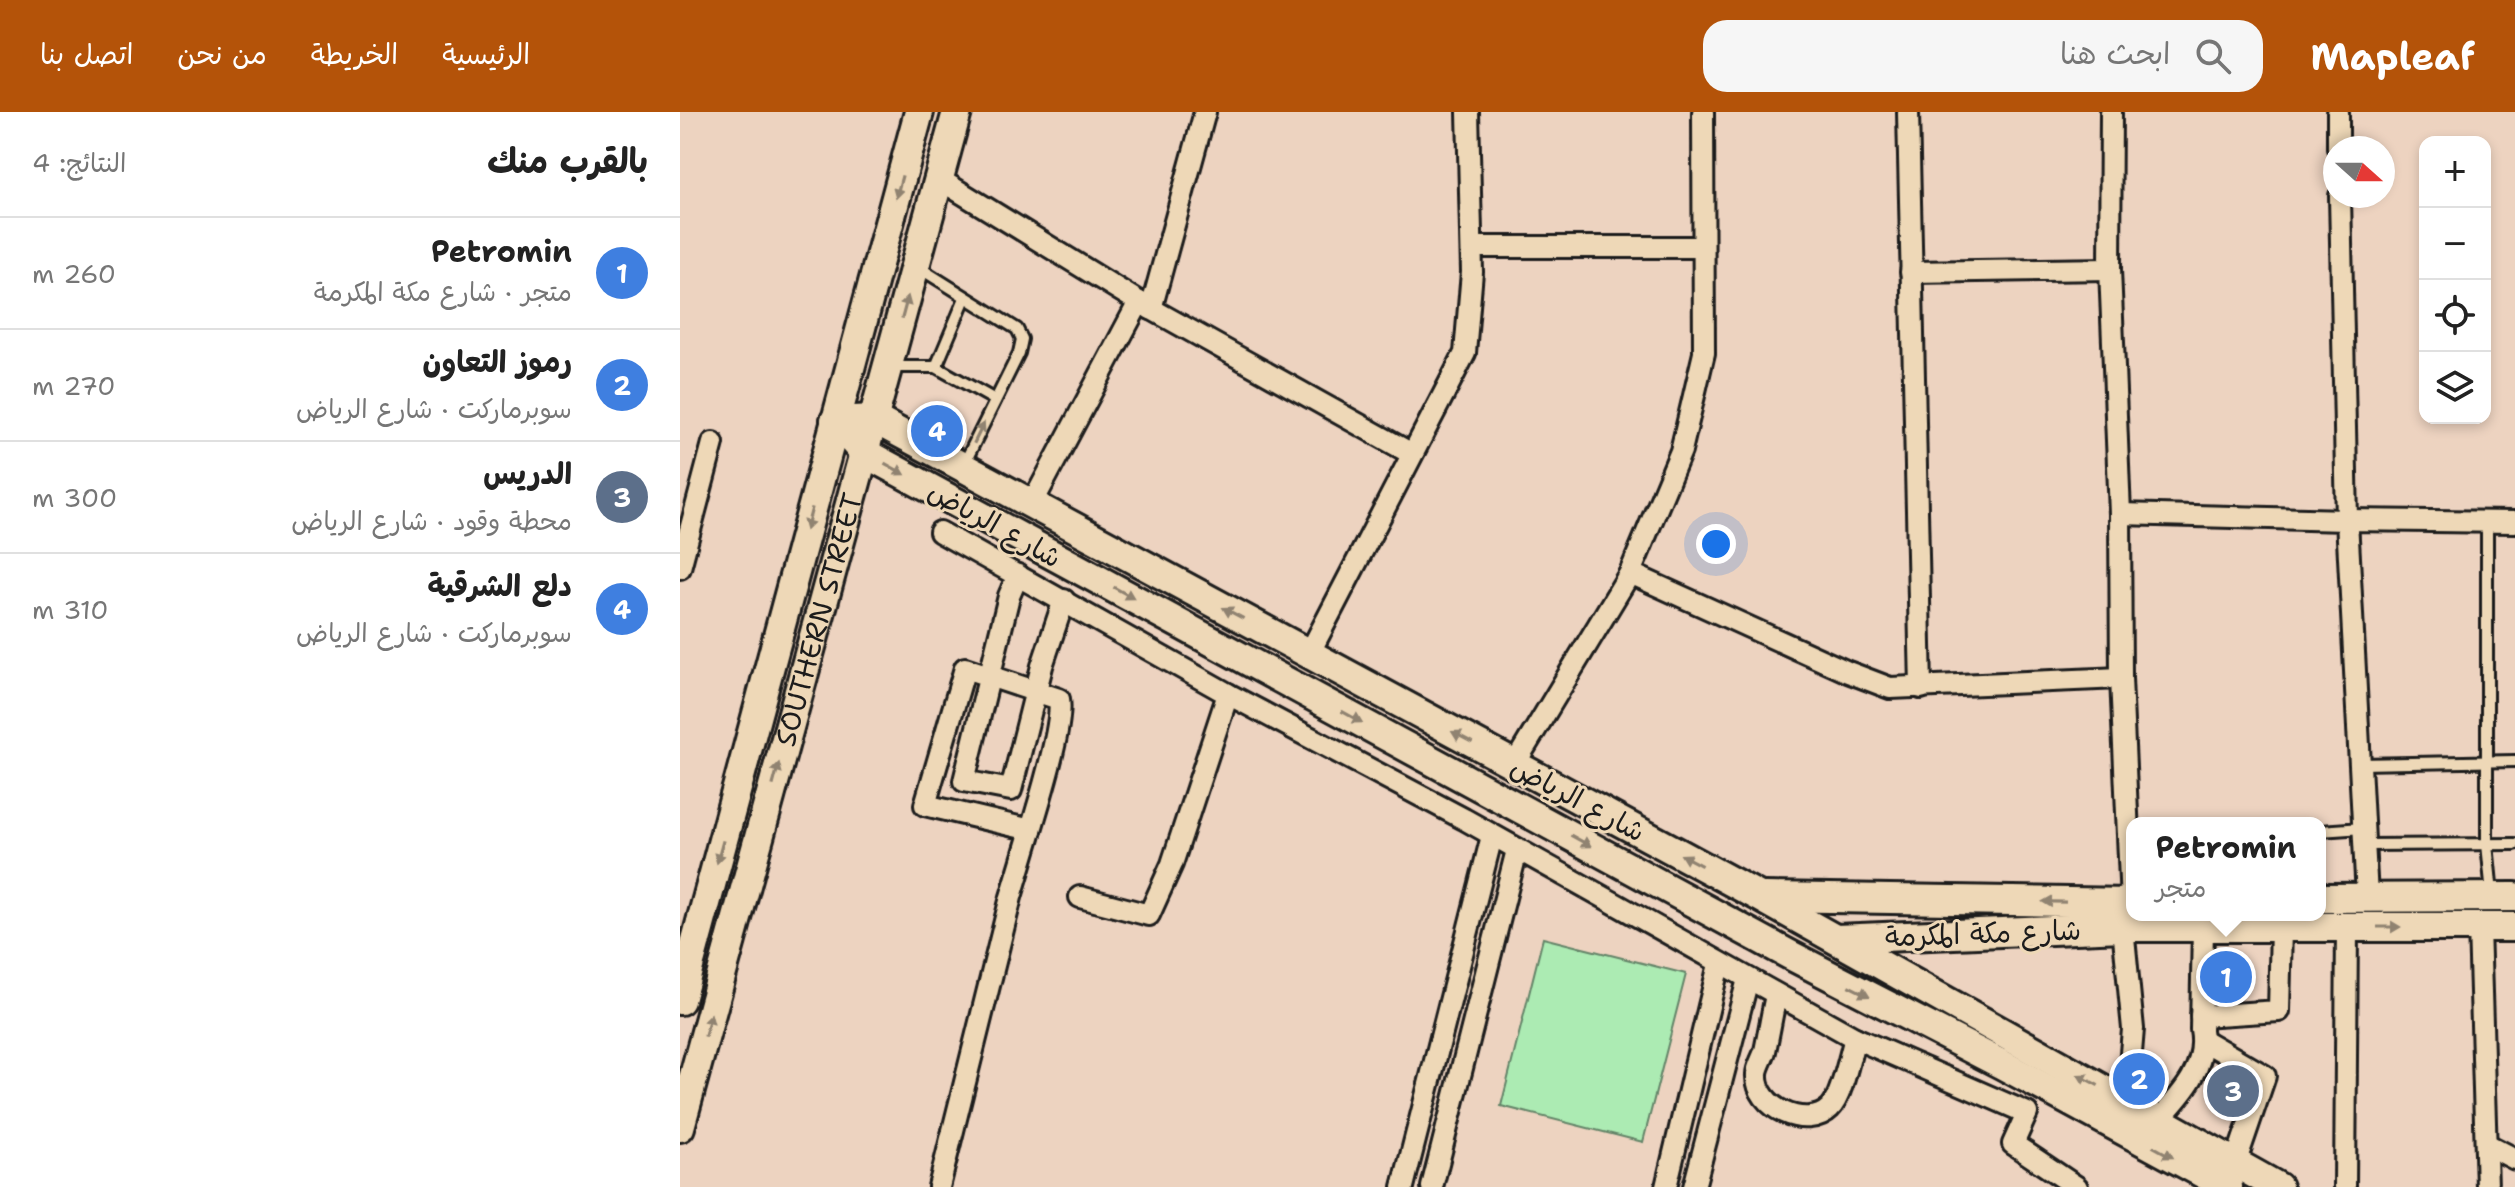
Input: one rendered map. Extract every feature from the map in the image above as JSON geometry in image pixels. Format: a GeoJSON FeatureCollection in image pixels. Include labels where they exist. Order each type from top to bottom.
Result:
{"type":"FeatureCollection","features":[{"type":"Feature","properties":{"kind":"main road","name":"SOUTHERN STREET"},"geometry":{"type":"LineString","coordinates":[[680,1000],[919,112]]}},
{"type":"Feature","properties":{"kind":"main road","name":"SOUTHERN STREET"},"geometry":{"type":"LineString","coordinates":[[680,1127],[957,112]]}},
{"type":"Feature","properties":{"kind":"main road"},"geometry":{"type":"LineString","coordinates":[[835,421],[874,419]]}},
{"type":"Feature","properties":{"kind":"main road","name":"شارع الرياض"},"geometry":{"type":"LineString","coordinates":[[874,419],[1760,897],[1903,978],[2013,1055],[2231,1176],[2278,1187]]}},
{"type":"Feature","properties":{"kind":"main road","name":"شارع الرياض"},"geometry":{"type":"LineString","coordinates":[[835,421],[863,452],[1776,948],[2013,1055],[2127,1101],[2159,1119],[2231,1176]]}},
{"type":"Feature","properties":{"kind":"main road","name":"شارع مكة المكرمة"},"geometry":{"type":"LineString","coordinates":[[1760,897],[2126,911]]}},
{"type":"Feature","properties":{"kind":"main road"},"geometry":{"type":"LineString","coordinates":[[2326,898],[2504,897]]}},
{"type":"Feature","properties":{"kind":"main road"},"geometry":{"type":"LineString","coordinates":[[2470,927],[2462,914],[2473,905],[2504,897]]}},
{"type":"Feature","properties":{"kind":"main road","name":"شارع مكة المكرمة"},"geometry":{"type":"LineString","coordinates":[[1835,939],[1906,936],[2126,911]]}},
{"type":"Feature","properties":{"kind":"main road","name":"شارع مكة المكرمة"},"geometry":{"type":"LineString","coordinates":[[2175,921],[2203,927],[2515,927]]}},
{"type":"Feature","properties":{"kind":"main road"},"geometry":{"type":"LineString","coordinates":[[1903,978],[1899,956],[1906,936]]}},
{"type":"Feature","properties":{"kind":"street"},"geometry":{"type":"LineString","coordinates":[[1032,504],[1145,306],[1205,112]]}},
{"type":"Feature","properties":{"kind":"street"},"geometry":{"type":"LineString","coordinates":[[1309,654],[1465,353],[1472,272],[1468,112]]}},
{"type":"Feature","properties":{"kind":"street"},"geometry":{"type":"LineString","coordinates":[[1514,765],[1630,573],[1681,451],[1704,353],[1703,112]]}},
{"type":"Feature","properties":{"kind":"street"},"geometry":{"type":"LineString","coordinates":[[1908,112],[1921,688]]}},
{"type":"Feature","properties":{"kind":"street"},"geometry":{"type":"LineString","coordinates":[[2111,112],[2110,269],[2120,514],[2121,678],[2129,817]]}},
{"type":"Feature","properties":{"kind":"street"},"geometry":{"type":"LineString","coordinates":[[2338,112],[2338,136]]}},
{"type":"Feature","properties":{"kind":"street"},"geometry":{"type":"LineString","coordinates":[[939,179],[1145,306],[1412,454]]}},
{"type":"Feature","properties":{"kind":"street"},"geometry":{"type":"LineString","coordinates":[[2340,208],[2347,520],[2367,897]]}},
{"type":"Feature","properties":{"kind":"street"},"geometry":{"type":"LineString","coordinates":[[1472,247],[1703,247]]}},
{"type":"Feature","properties":{"kind":"street"},"geometry":{"type":"LineString","coordinates":[[1911,272],[2110,269]]}},
{"type":"Feature","properties":{"kind":"street"},"geometry":{"type":"LineString","coordinates":[[680,568],[713,443]]}},
{"type":"Feature","properties":{"kind":"street"},"geometry":{"type":"LineString","coordinates":[[2120,514],[2515,522]]}},
{"type":"Feature","properties":{"kind":"street"},"geometry":{"type":"LineString","coordinates":[[940,532],[1855,1038],[2027,1113],[2013,1144],[2077,1187]]}},
{"type":"Feature","properties":{"kind":"street"},"geometry":{"type":"LineString","coordinates":[[1630,573],[1890,688],[2121,678]]}},
{"type":"Feature","properties":{"kind":"street"},"geometry":{"type":"LineString","coordinates":[[1018,575],[1009,596],[964,781],[1011,790],[1036,690],[1064,600]]}},
{"type":"Feature","properties":{"kind":"street"},"geometry":{"type":"LineString","coordinates":[[939,1187],[1011,897],[1031,830],[1061,707],[1059,699],[965,668],[925,805],[1031,830]]}},
{"type":"Feature","properties":{"kind":"street"},"geometry":{"type":"LineString","coordinates":[[1080,897],[1149,915],[1172,864],[1228,694]]}},
{"type":"Feature","properties":{"kind":"street"},"geometry":{"type":"LineString","coordinates":[[1403,1187],[1492,836]]}},
{"type":"Feature","properties":{"kind":"street"},"geometry":{"type":"LineString","coordinates":[[1432,1187],[1517,850]]}},
{"type":"Feature","properties":{"kind":"street"},"geometry":{"type":"LineString","coordinates":[[2127,1101],[2133,1029],[2129,921]]}},
{"type":"Feature","properties":{"kind":"street"},"geometry":{"type":"LineString","coordinates":[[2159,1119],[2184,1092],[2196,1072],[2203,1040],[2203,927]]}},
{"type":"Feature","properties":{"kind":"street"},"geometry":{"type":"LineString","coordinates":[[2201,1016],[2279,1011],[2281,927]]}},
{"type":"Feature","properties":{"kind":"street"},"geometry":{"type":"LineString","coordinates":[[2345,1187],[2347,927]]}},
{"type":"Feature","properties":{"kind":"street"},"geometry":{"type":"LineString","coordinates":[[2470,927],[2487,1187]]}},
{"type":"Feature","properties":{"kind":"street"},"geometry":{"type":"LineString","coordinates":[[1666,1187],[1719,964]]}},
{"type":"Feature","properties":{"kind":"street"},"geometry":{"type":"LineString","coordinates":[[1694,1187],[1748,979]]}},
{"type":"Feature","properties":{"kind":"street"},"geometry":{"type":"LineString","coordinates":[[1776,995],[1764,1054],[1756,1073],[1761,1094],[1775,1110],[1795,1115],[1819,1115],[1832,1107],[1855,1038]]}},
{"type":"Feature","properties":{"kind":"street"},"geometry":{"type":"LineString","coordinates":[[2203,1040],[2265,1076],[2231,1176]]}},
{"type":"Feature","properties":{"kind":"street"},"geometry":{"type":"LineString","coordinates":[[2486,1144],[2515,1159]]}},
{"type":"Feature","properties":{"kind":"lane"},"geometry":{"type":"LineString","coordinates":[[916,266],[1017,329],[1022,339],[1019,353],[962,467]]}},
{"type":"Feature","properties":{"kind":"lane"},"geometry":{"type":"LineString","coordinates":[[936,367],[965,298]]}},
{"type":"Feature","properties":{"kind":"lane"},"geometry":{"type":"LineString","coordinates":[[888,367],[936,367],[995,400]]}},
{"type":"Feature","properties":{"kind":"lane"},"geometry":{"type":"LineString","coordinates":[[2487,520],[2487,844],[2504,897]]}},
{"type":"Feature","properties":{"kind":"lane"},"geometry":{"type":"LineString","coordinates":[[2360,764],[2515,761]]}},
{"type":"Feature","properties":{"kind":"lane"},"geometry":{"type":"LineString","coordinates":[[2326,832],[2364,837],[2515,844]]}},
{"type":"Feature","properties":{"kind":"green space"},"geometry":{"type":"Polygon","coordinates":[[[1543,938],[1686,974],[1643,1142],[1501,1106],[1543,938]]]}},
{"type":"Feature","properties":{"kind":"place","name":"دلع الشرقية"},"geometry":{"type":"Point","coordinates":[937,431]}},
{"type":"Feature","properties":{"kind":"place","name":"Petromin"},"geometry":{"type":"Point","coordinates":[2226,977]}},
{"type":"Feature","properties":{"kind":"place","name":"رموز التعاون"},"geometry":{"type":"Point","coordinates":[2139,1079]}},
{"type":"Feature","properties":{"kind":"place","name":"الدريس"},"geometry":{"type":"Point","coordinates":[2233,1091]}}]}
